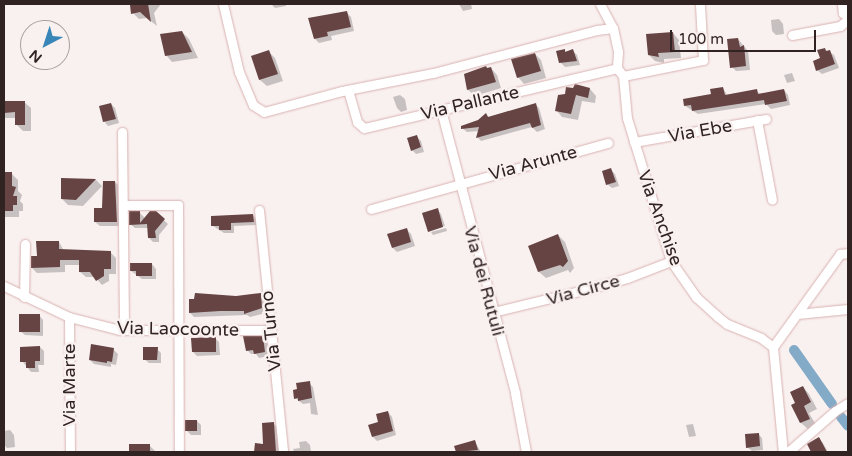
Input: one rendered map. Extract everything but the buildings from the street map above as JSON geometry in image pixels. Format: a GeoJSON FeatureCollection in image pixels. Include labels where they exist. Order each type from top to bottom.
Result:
{"type":"FeatureCollection","features":[{"type":"Feature","properties":{"kind":"street"},"geometry":{"type":"LineString","coordinates":[[223,4],[239,72],[257,109],[264,112],[348,90],[433,73],[597,30],[613,28]]}},
{"type":"Feature","properties":{"kind":"street","name":"Via Anchise"},"geometry":{"type":"LineString","coordinates":[[600,4],[613,28],[618,52],[626,118],[671,261],[696,297],[718,317],[727,324],[761,338],[773,347]]}},
{"type":"Feature","properties":{"kind":"street","name":"Via Pallante"},"geometry":{"type":"LineString","coordinates":[[348,90],[357,122],[364,128],[620,72],[703,60],[700,4]]}},
{"type":"Feature","properties":{"kind":"street"},"geometry":{"type":"LineString","coordinates":[[792,34],[840,26],[848,18],[843,13],[842,4]]}},
{"type":"Feature","properties":{"kind":"street","name":"Via dei Rutuli"},"geometry":{"type":"LineString","coordinates":[[441,110],[458,184],[515,393],[526,452]]}},
{"type":"Feature","properties":{"kind":"street","name":"Via Ebe"},"geometry":{"type":"LineString","coordinates":[[634,142],[761,120],[772,200]]}},
{"type":"Feature","properties":{"kind":"street"},"geometry":{"type":"LineString","coordinates":[[122,132],[124,330]]}},
{"type":"Feature","properties":{"kind":"street","name":"Via Arunte"},"geometry":{"type":"LineString","coordinates":[[371,208],[608,143]]}},
{"type":"Feature","properties":{"kind":"street"},"geometry":{"type":"LineString","coordinates":[[123,205],[178,205],[179,452]]}},
{"type":"Feature","properties":{"kind":"street","name":"Via Turno"},"geometry":{"type":"LineString","coordinates":[[259,210],[283,452]]}},
{"type":"Feature","properties":{"kind":"street"},"geometry":{"type":"LineString","coordinates":[[24,297],[25,244]]}},
{"type":"Feature","properties":{"kind":"street"},"geometry":{"type":"LineString","coordinates":[[783,452],[773,347],[840,254],[848,253]]}},
{"type":"Feature","properties":{"kind":"street","name":"Via Circe"},"geometry":{"type":"LineString","coordinates":[[493,312],[604,285],[671,261]]}},
{"type":"Feature","properties":{"kind":"street","name":"Via Laocoonte"},"geometry":{"type":"LineString","coordinates":[[4,286],[69,317],[107,328],[124,330],[271,330]]}},
{"type":"Feature","properties":{"kind":"street"},"geometry":{"type":"LineString","coordinates":[[797,314],[848,309]]}},
{"type":"Feature","properties":{"kind":"street","name":"Via Marte"},"geometry":{"type":"LineString","coordinates":[[69,317],[70,452]]}},
{"type":"Feature","properties":{"kind":"street"},"geometry":{"type":"LineString","coordinates":[[788,452],[834,411],[848,403]]}},
{"type":"Feature","properties":{"kind":"waterway"},"geometry":{"type":"LineString","coordinates":[[794,350],[832,404]]}},
{"type":"Feature","properties":{"kind":"waterway"},"geometry":{"type":"LineString","coordinates":[[841,417],[848,426]]}}]}
